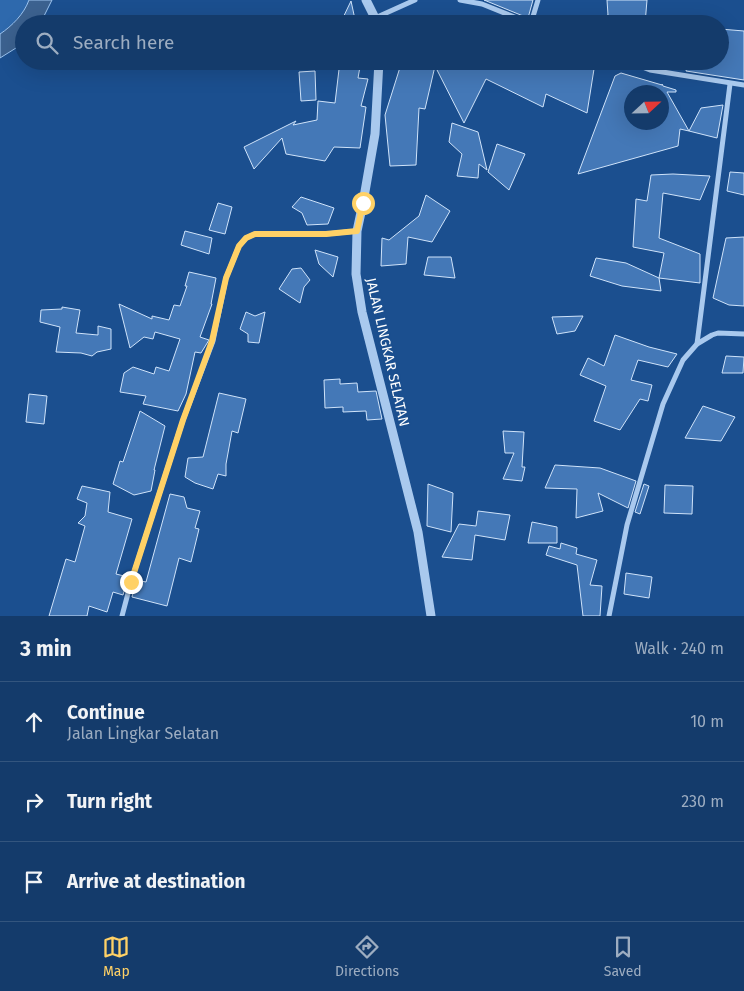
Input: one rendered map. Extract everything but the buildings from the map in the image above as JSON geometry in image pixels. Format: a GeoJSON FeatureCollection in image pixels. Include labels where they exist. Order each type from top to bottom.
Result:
{"type":"FeatureCollection","features":[{"type":"Feature","properties":{"kind":"street"},"geometry":{"type":"LineString","coordinates":[[366,0],[372,15]]}},
{"type":"Feature","properties":{"kind":"street"},"geometry":{"type":"LineString","coordinates":[[386,15],[415,0]]}},
{"type":"Feature","properties":{"kind":"street"},"geometry":{"type":"LineString","coordinates":[[460,0],[482,4],[509,15]]}},
{"type":"Feature","properties":{"kind":"street"},"geometry":{"type":"LineString","coordinates":[[534,15],[538,0]]}},
{"type":"Feature","properties":{"kind":"street","name":"JALAN LINGKAR SELATAN"},"geometry":{"type":"LineString","coordinates":[[379,70],[375,134],[357,231],[356,274],[362,312],[418,532],[432,616]]}},
{"type":"Feature","properties":{"kind":"street"},"geometry":{"type":"LineString","coordinates":[[650,70],[744,85]]}},
{"type":"Feature","properties":{"kind":"street"},"geometry":{"type":"LineString","coordinates":[[697,344],[730,84]]}},
{"type":"Feature","properties":{"kind":"street"},"geometry":{"type":"LineString","coordinates":[[122,616],[131,582],[183,420],[212,341],[226,278],[239,246],[246,238],[255,234],[326,234],[357,231]]}},
{"type":"Feature","properties":{"kind":"street"},"geometry":{"type":"LineString","coordinates":[[609,616],[627,526],[663,404],[683,360],[697,344],[718,333],[744,334]]}},
{"type":"Feature","properties":{"kind":"shaded area"},"geometry":{"type":"Polygon","coordinates":[[[0,0],[29,0],[20,15],[15,15],[15,21],[0,34],[0,0]]]}},
{"type":"Feature","properties":{"kind":"shaded area"},"geometry":{"type":"Polygon","coordinates":[[[29,0],[52,0],[44,15],[20,15],[29,0]]]}},
{"type":"Feature","properties":{"kind":"shaded area"},"geometry":{"type":"Polygon","coordinates":[[[15,21],[15,49],[0,58],[0,34],[15,21]]]}},
{"type":"Feature","properties":{"kind":"route"},"geometry":{"type":"LineString","coordinates":[[131,582],[183,420],[216,329],[226,278],[239,246],[246,238],[255,234],[326,234],[357,231],[363,203]]}}]}
